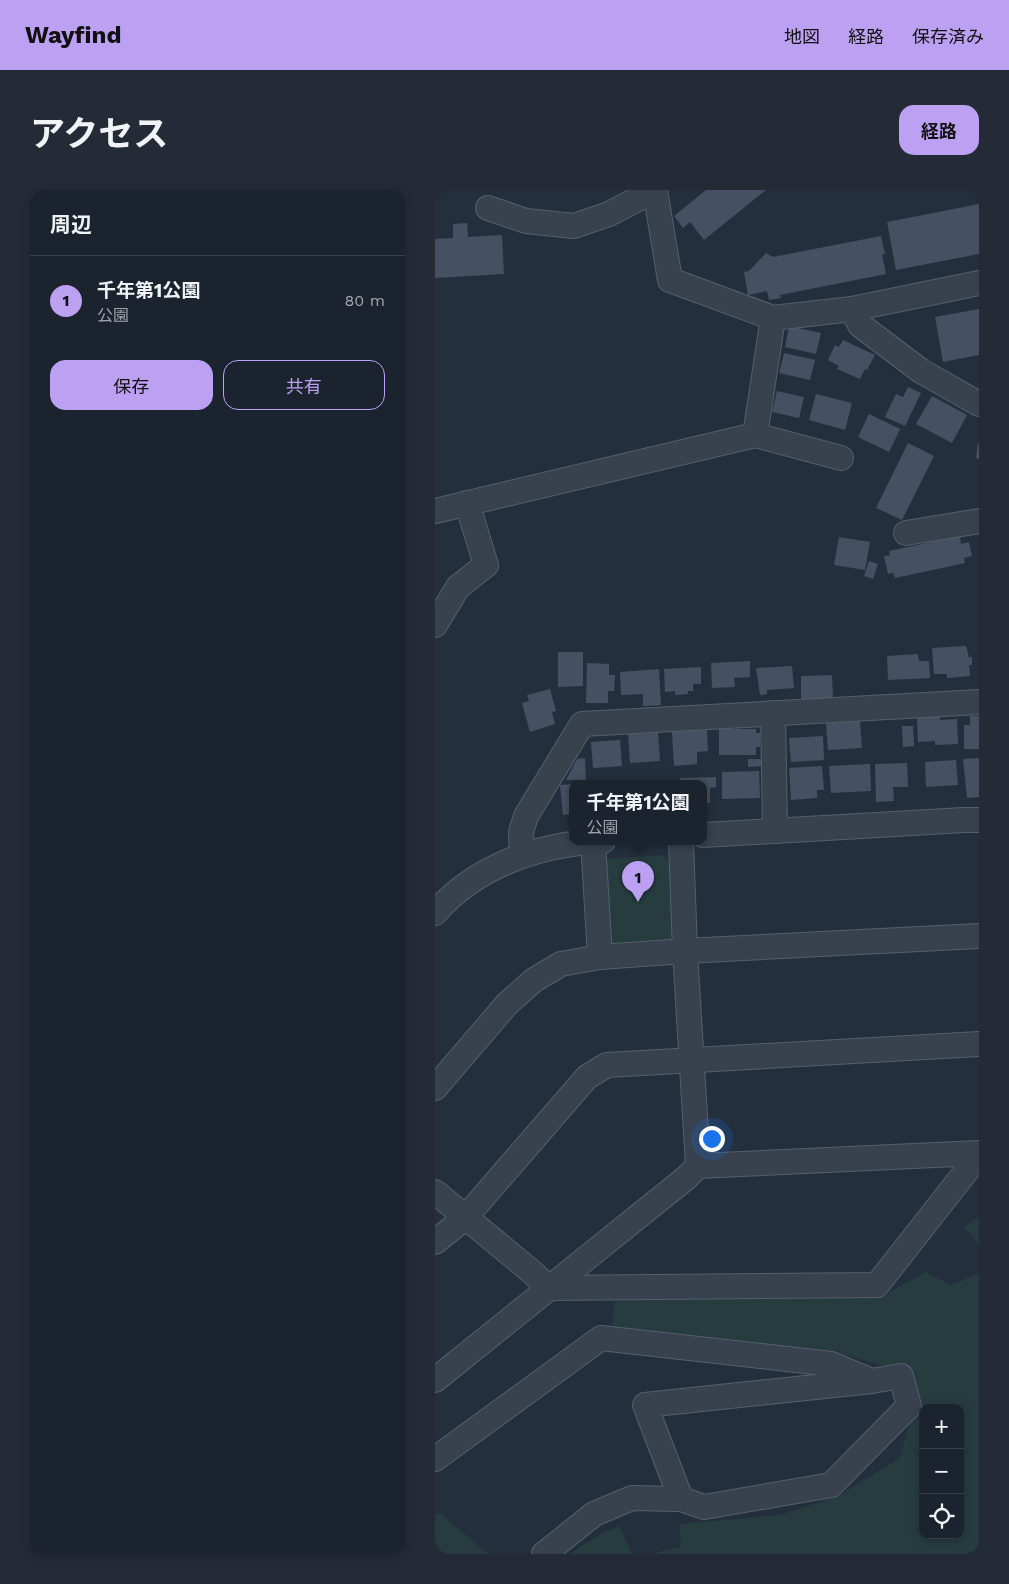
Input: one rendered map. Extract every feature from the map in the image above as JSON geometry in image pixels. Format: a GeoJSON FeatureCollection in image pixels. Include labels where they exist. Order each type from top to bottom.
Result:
{"type":"FeatureCollection","features":[{"type":"Feature","properties":{"kind":"street"},"geometry":{"type":"LineString","coordinates":[[488,208],[526,221],[574,226],[609,214],[655,190],[670,280],[773,318],[852,309],[979,283]]}},
{"type":"Feature","properties":{"kind":"street"},"geometry":{"type":"LineString","coordinates":[[852,309],[860,325],[921,371],[979,404]]}},
{"type":"Feature","properties":{"kind":"street"},"geometry":{"type":"LineString","coordinates":[[755,435],[773,318]]}},
{"type":"Feature","properties":{"kind":"street"},"geometry":{"type":"LineString","coordinates":[[435,510],[755,435],[841,458]]}},
{"type":"Feature","properties":{"kind":"street"},"geometry":{"type":"LineString","coordinates":[[435,625],[458,587],[486,565],[467,503]]}},
{"type":"Feature","properties":{"kind":"street"},"geometry":{"type":"LineString","coordinates":[[906,534],[979,521]]}},
{"type":"Feature","properties":{"kind":"street"},"geometry":{"type":"LineString","coordinates":[[522,855],[521,832],[527,816],[582,724],[979,702]]}},
{"type":"Feature","properties":{"kind":"street"},"geometry":{"type":"LineString","coordinates":[[773,713],[775,831]]}},
{"type":"Feature","properties":{"kind":"street"},"geometry":{"type":"LineString","coordinates":[[707,835],[979,820]]}},
{"type":"Feature","properties":{"kind":"street"},"geometry":{"type":"LineString","coordinates":[[435,913],[449,897],[472,880],[522,855],[569,845]]}},
{"type":"Feature","properties":{"kind":"street"},"geometry":{"type":"LineString","coordinates":[[593,845],[600,957]]}},
{"type":"Feature","properties":{"kind":"street"},"geometry":{"type":"LineString","coordinates":[[681,845],[685,950],[698,1166]]}},
{"type":"Feature","properties":{"kind":"street"},"geometry":{"type":"LineString","coordinates":[[435,1088],[507,1004],[534,980],[561,964],[600,957],[685,950],[979,936]]}},
{"type":"Feature","properties":{"kind":"street"},"geometry":{"type":"LineString","coordinates":[[435,1242],[465,1218],[587,1077],[607,1065],[979,1044]]}},
{"type":"Feature","properties":{"kind":"street"},"geometry":{"type":"LineString","coordinates":[[435,1380],[686,1178],[698,1166],[979,1154]]}},
{"type":"Feature","properties":{"kind":"street"},"geometry":{"type":"LineString","coordinates":[[435,1192],[533,1273],[548,1288],[877,1285],[979,1154]]}},
{"type":"Feature","properties":{"kind":"street"},"geometry":{"type":"LineString","coordinates":[[435,1459],[601,1338],[831,1364],[872,1380]]}},
{"type":"Feature","properties":{"kind":"street"},"geometry":{"type":"LineString","coordinates":[[545,1554],[594,1514],[632,1498],[681,1499],[704,1507],[831,1485],[909,1406],[901,1376],[645,1405],[681,1499]]}},
{"type":"Feature","properties":{"kind":"green space"},"geometry":{"type":"Polygon","coordinates":[[[662,855],[673,864],[674,932],[667,943],[618,947],[605,939],[600,872],[608,859],[662,855]]]}},
{"type":"Feature","properties":{"kind":"green space"},"geometry":{"type":"Polygon","coordinates":[[[979,1217],[979,1244],[964,1227],[979,1217]]]}},
{"type":"Feature","properties":{"kind":"green space"},"geometry":{"type":"Polygon","coordinates":[[[926,1272],[951,1285],[979,1273],[979,1554],[651,1554],[681,1547],[680,1524],[780,1515],[838,1496],[900,1458],[915,1398],[895,1369],[834,1352],[612,1328],[615,1300],[884,1295],[926,1272]]]}},
{"type":"Feature","properties":{"kind":"green space"},"geometry":{"type":"Polygon","coordinates":[[[440,1513],[488,1554],[435,1554],[435,1515],[440,1513]]]}},
{"type":"Feature","properties":{"kind":"green space"},"geometry":{"type":"Polygon","coordinates":[[[619,1526],[632,1554],[569,1554],[601,1534],[619,1526]]]}},
{"type":"Feature","properties":{"kind":"building"},"geometry":{"type":"Polygon","coordinates":[[[706,190],[766,190],[704,240],[690,222],[683,228],[674,216],[706,190]]]}},
{"type":"Feature","properties":{"kind":"building"},"geometry":{"type":"Polygon","coordinates":[[[979,204],[979,254],[896,270],[887,222],[979,204]]]}},
{"type":"Feature","properties":{"kind":"building"},"geometry":{"type":"Polygon","coordinates":[[[467,223],[468,237],[502,235],[504,274],[435,278],[435,239],[453,238],[453,224],[467,223]]]}},
{"type":"Feature","properties":{"kind":"building"},"geometry":{"type":"Polygon","coordinates":[[[881,236],[885,254],[882,254],[886,274],[780,295],[781,298],[769,300],[767,291],[748,295],[744,272],[749,271],[766,253],[773,257],[881,236]]]}},
{"type":"Feature","properties":{"kind":"building"},"geometry":{"type":"Polygon","coordinates":[[[979,309],[979,355],[943,362],[935,317],[979,309]]]}},
{"type":"Feature","properties":{"kind":"building"},"geometry":{"type":"Polygon","coordinates":[[[789,326],[821,333],[816,354],[785,347],[789,326]]]}},
{"type":"Feature","properties":{"kind":"building"},"geometry":{"type":"Polygon","coordinates":[[[843,340],[875,355],[860,379],[837,369],[839,366],[828,360],[835,345],[839,347],[843,340]]]}},
{"type":"Feature","properties":{"kind":"building"},"geometry":{"type":"Polygon","coordinates":[[[784,353],[815,360],[810,380],[779,373],[784,353]]]}},
{"type":"Feature","properties":{"kind":"building"},"geometry":{"type":"Polygon","coordinates":[[[908,387],[921,393],[905,426],[885,417],[896,394],[903,397],[908,387]]]}},
{"type":"Feature","properties":{"kind":"building"},"geometry":{"type":"Polygon","coordinates":[[[777,391],[804,397],[799,418],[772,412],[777,391]]]}},
{"type":"Feature","properties":{"kind":"building"},"geometry":{"type":"Polygon","coordinates":[[[816,394],[852,403],[845,430],[809,420],[816,394]]]}},
{"type":"Feature","properties":{"kind":"building"},"geometry":{"type":"Polygon","coordinates":[[[932,396],[967,415],[952,443],[916,424],[932,396]]]}},
{"type":"Feature","properties":{"kind":"building"},"geometry":{"type":"Polygon","coordinates":[[[869,414],[900,429],[889,452],[858,437],[869,414]]]}},
{"type":"Feature","properties":{"kind":"building"},"geometry":{"type":"Polygon","coordinates":[[[908,443],[934,456],[902,520],[876,508],[908,443]]]}},
{"type":"Feature","properties":{"kind":"building"},"geometry":{"type":"Polygon","coordinates":[[[979,443],[979,459],[976,458],[979,443]]]}},
{"type":"Feature","properties":{"kind":"building"},"geometry":{"type":"Polygon","coordinates":[[[960,536],[961,544],[969,542],[972,556],[964,558],[965,563],[895,578],[893,573],[888,574],[884,556],[890,555],[889,551],[960,536]]]}},
{"type":"Feature","properties":{"kind":"building"},"geometry":{"type":"Polygon","coordinates":[[[839,537],[870,542],[865,570],[834,565],[839,537]]]}},
{"type":"Feature","properties":{"kind":"building"},"geometry":{"type":"Polygon","coordinates":[[[869,561],[878,564],[873,579],[864,576],[869,561]]]}},
{"type":"Feature","properties":{"kind":"building"},"geometry":{"type":"Polygon","coordinates":[[[966,646],[969,657],[972,657],[972,665],[969,665],[970,676],[947,678],[947,674],[934,674],[932,648],[966,646]]]}},
{"type":"Feature","properties":{"kind":"building"},"geometry":{"type":"Polygon","coordinates":[[[558,652],[583,652],[583,686],[558,687],[558,652]]]}},
{"type":"Feature","properties":{"kind":"building"},"geometry":{"type":"Polygon","coordinates":[[[918,654],[919,661],[929,661],[930,678],[888,680],[887,656],[918,654]]]}},
{"type":"Feature","properties":{"kind":"building"},"geometry":{"type":"Polygon","coordinates":[[[750,661],[750,677],[734,678],[735,687],[712,688],[711,663],[750,661]]]}},
{"type":"Feature","properties":{"kind":"building"},"geometry":{"type":"Polygon","coordinates":[[[587,663],[609,664],[609,675],[615,675],[614,691],[608,691],[608,703],[586,703],[587,663]]]}},
{"type":"Feature","properties":{"kind":"building"},"geometry":{"type":"Polygon","coordinates":[[[792,666],[794,688],[767,690],[767,694],[760,695],[756,668],[792,666]]]}},
{"type":"Feature","properties":{"kind":"building"},"geometry":{"type":"Polygon","coordinates":[[[701,667],[701,684],[693,684],[693,691],[688,691],[688,694],[675,695],[675,691],[665,692],[664,669],[701,667]]]}},
{"type":"Feature","properties":{"kind":"building"},"geometry":{"type":"Polygon","coordinates":[[[659,669],[661,705],[643,706],[643,694],[621,695],[620,672],[659,669]]]}},
{"type":"Feature","properties":{"kind":"building"},"geometry":{"type":"Polygon","coordinates":[[[832,675],[833,698],[801,699],[801,676],[832,675]]]}},
{"type":"Feature","properties":{"kind":"building"},"geometry":{"type":"Polygon","coordinates":[[[550,689],[556,711],[552,712],[555,724],[530,732],[522,703],[529,701],[527,695],[550,689]]]}},
{"type":"Feature","properties":{"kind":"building"},"geometry":{"type":"Polygon","coordinates":[[[940,716],[940,720],[957,719],[958,744],[935,745],[935,741],[918,742],[917,717],[940,716]]]}},
{"type":"Feature","properties":{"kind":"building"},"geometry":{"type":"Polygon","coordinates":[[[970,716],[979,716],[979,749],[964,749],[964,725],[970,725],[970,716]]]}},
{"type":"Feature","properties":{"kind":"building"},"geometry":{"type":"Polygon","coordinates":[[[860,721],[862,748],[828,750],[826,723],[860,721]]]}},
{"type":"Feature","properties":{"kind":"building"},"geometry":{"type":"Polygon","coordinates":[[[902,726],[913,726],[914,746],[903,747],[902,726]]]}},
{"type":"Feature","properties":{"kind":"building"},"geometry":{"type":"Polygon","coordinates":[[[719,729],[756,729],[756,733],[760,733],[760,747],[756,747],[756,755],[719,755],[719,729]]]}},
{"type":"Feature","properties":{"kind":"building"},"geometry":{"type":"Polygon","coordinates":[[[707,730],[708,751],[697,752],[697,764],[674,766],[672,732],[707,730]]]}},
{"type":"Feature","properties":{"kind":"building"},"geometry":{"type":"Polygon","coordinates":[[[658,733],[660,761],[630,763],[628,734],[658,733]]]}},
{"type":"Feature","properties":{"kind":"building"},"geometry":{"type":"Polygon","coordinates":[[[823,736],[824,760],[791,762],[789,738],[823,736]]]}},
{"type":"Feature","properties":{"kind":"building"},"geometry":{"type":"Polygon","coordinates":[[[620,740],[622,766],[593,768],[591,742],[620,740]]]}},
{"type":"Feature","properties":{"kind":"building"},"geometry":{"type":"Polygon","coordinates":[[[585,758],[586,780],[566,780],[577,759],[585,758]]]}},
{"type":"Feature","properties":{"kind":"building"},"geometry":{"type":"Polygon","coordinates":[[[979,758],[979,797],[967,798],[963,759],[979,758]]]}},
{"type":"Feature","properties":{"kind":"building"},"geometry":{"type":"Polygon","coordinates":[[[748,759],[762,759],[763,766],[748,767],[748,759]]]}},
{"type":"Feature","properties":{"kind":"building"},"geometry":{"type":"Polygon","coordinates":[[[956,760],[958,785],[926,787],[925,762],[956,760]]]}},
{"type":"Feature","properties":{"kind":"building"},"geometry":{"type":"Polygon","coordinates":[[[907,763],[908,787],[893,787],[894,801],[876,802],[875,764],[907,763]]]}},
{"type":"Feature","properties":{"kind":"building"},"geometry":{"type":"Polygon","coordinates":[[[870,764],[871,791],[831,793],[829,766],[870,764]]]}},
{"type":"Feature","properties":{"kind":"building"},"geometry":{"type":"Polygon","coordinates":[[[822,766],[824,790],[817,790],[817,798],[791,800],[789,768],[822,766]]]}},
{"type":"Feature","properties":{"kind":"building"},"geometry":{"type":"Polygon","coordinates":[[[759,771],[760,798],[722,799],[722,772],[759,771]]]}},
{"type":"Feature","properties":{"kind":"building"},"geometry":{"type":"Polygon","coordinates":[[[716,777],[716,787],[710,788],[710,803],[707,803],[707,780],[680,780],[680,778],[716,777]]]}},
{"type":"Feature","properties":{"kind":"building"},"geometry":{"type":"Polygon","coordinates":[[[569,784],[569,814],[563,815],[560,785],[569,784]]]}},
{"type":"Feature","properties":{"kind":"place","name":"千年第1公園"},"geometry":{"type":"Point","coordinates":[638,902]}}]}
